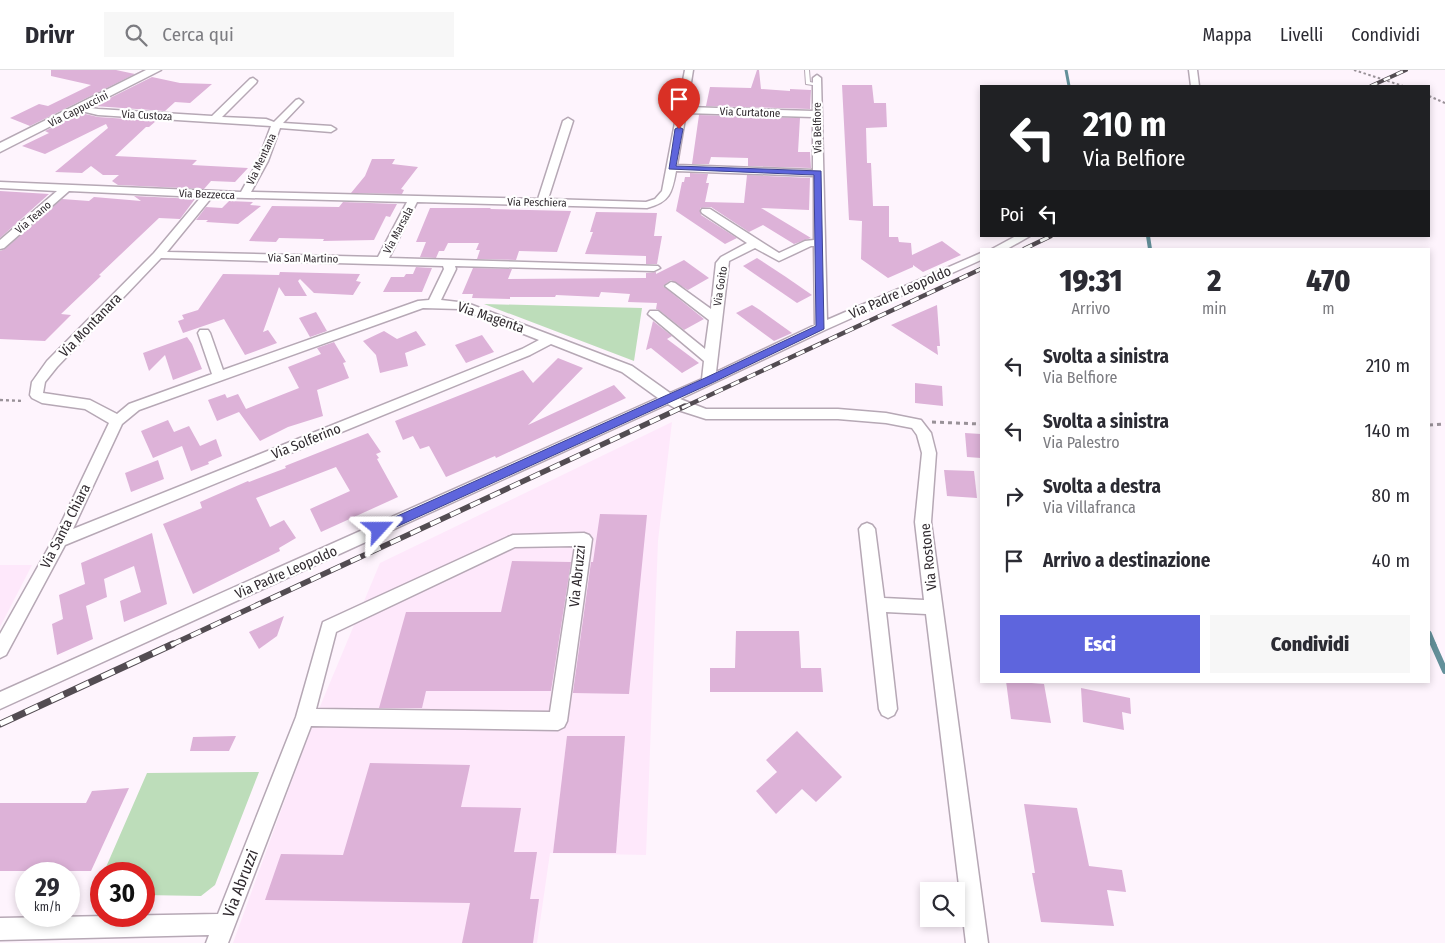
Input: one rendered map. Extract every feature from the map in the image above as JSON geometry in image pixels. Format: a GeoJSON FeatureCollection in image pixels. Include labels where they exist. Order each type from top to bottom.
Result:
{"type":"FeatureCollection","features":[{"type":"Feature","properties":{"kind":"main road","name":"Via Cappuccini"},"geometry":{"type":"LineString","coordinates":[[0,148],[155,70]]}},
{"type":"Feature","properties":{"kind":"street"},"geometry":{"type":"LineString","coordinates":[[689,70],[672,168],[818,173]]}},
{"type":"Feature","properties":{"kind":"street"},"geometry":{"type":"LineString","coordinates":[[1192,70],[1195,85]]}},
{"type":"Feature","properties":{"kind":"street"},"geometry":{"type":"LineString","coordinates":[[214,119],[253,81]]}},
{"type":"Feature","properties":{"kind":"street","name":"Via Belfiore"},"geometry":{"type":"LineString","coordinates":[[817,82],[820,327]]}},
{"type":"Feature","properties":{"kind":"street","name":"Via Mentana"},"geometry":{"type":"LineString","coordinates":[[244,195],[263,161],[276,125],[298,102]]}},
{"type":"Feature","properties":{"kind":"street","name":"Via Custoza"},"geometry":{"type":"LineString","coordinates":[[80,108],[98,112],[266,122],[276,125],[331,129]]}},
{"type":"Feature","properties":{"kind":"street","name":"Via Curtatone"},"geometry":{"type":"LineString","coordinates":[[683,110],[817,114]]}},
{"type":"Feature","properties":{"kind":"street"},"geometry":{"type":"LineString","coordinates":[[542,202],[568,121]]}},
{"type":"Feature","properties":{"kind":"street","name":"Via Peschiera"},"geometry":{"type":"LineString","coordinates":[[414,199],[647,205],[659,201],[667,191],[672,168]]}},
{"type":"Feature","properties":{"kind":"street","name":"Via Bezzecca"},"geometry":{"type":"LineString","coordinates":[[0,185],[209,194],[414,199]]}},
{"type":"Feature","properties":{"kind":"street","name":"Via Teano"},"geometry":{"type":"LineString","coordinates":[[0,246],[66,188]]}},
{"type":"Feature","properties":{"kind":"street","name":"Via Montanara"},"geometry":{"type":"LineString","coordinates":[[117,421],[95,406],[42,398],[37,395],[36,388],[39,380],[52,364],[158,255],[209,194]]}},
{"type":"Feature","properties":{"kind":"street","name":"Via Marsala"},"geometry":{"type":"LineString","coordinates":[[382,260],[414,199]]}},
{"type":"Feature","properties":{"kind":"street"},"geometry":{"type":"LineString","coordinates":[[706,211],[779,258],[809,243],[818,243]]}},
{"type":"Feature","properties":{"kind":"street"},"geometry":{"type":"LineString","coordinates":[[999,248],[1023,237]]}},
{"type":"Feature","properties":{"kind":"street","name":"Via Goito"},"geometry":{"type":"LineString","coordinates":[[708,381],[722,263],[725,259],[755,243]]}},
{"type":"Feature","properties":{"kind":"street","name":"Via San Martino"},"geometry":{"type":"LineString","coordinates":[[158,255],[654,268]]}},
{"type":"Feature","properties":{"kind":"street","name":"Via Padre Leopoldo"},"geometry":{"type":"LineString","coordinates":[[0,701],[708,381],[820,327],[980,256]]}},
{"type":"Feature","properties":{"kind":"street"},"geometry":{"type":"LineString","coordinates":[[434,303],[450,269],[448,264]]}},
{"type":"Feature","properties":{"kind":"street","name":"Via Goito"},"geometry":{"type":"LineString","coordinates":[[671,286],[715,318]]}},
{"type":"Feature","properties":{"kind":"street","name":"Via Magenta"},"geometry":{"type":"LineString","coordinates":[[134,407],[415,306],[434,303],[463,306],[627,368],[668,398]]}},
{"type":"Feature","properties":{"kind":"street"},"geometry":{"type":"LineString","coordinates":[[654,314],[710,359]]}},
{"type":"Feature","properties":{"kind":"street"},"geometry":{"type":"LineString","coordinates":[[204,333],[220,376]]}},
{"type":"Feature","properties":{"kind":"street","name":"Via Solferino"},"geometry":{"type":"LineString","coordinates":[[60,541],[526,352],[551,339]]}},
{"type":"Feature","properties":{"kind":"street"},"geometry":{"type":"LineString","coordinates":[[668,398],[683,407],[706,414],[838,414],[886,418],[916,424]]}},
{"type":"Feature","properties":{"kind":"street","name":"Via Santa Chiara"},"geometry":{"type":"LineString","coordinates":[[0,650],[60,541],[117,421],[134,407]]}},
{"type":"Feature","properties":{"kind":"street","name":"Via Rostone"},"geometry":{"type":"LineString","coordinates":[[916,424],[924,432],[929,453],[923,522],[977,943]]}},
{"type":"Feature","properties":{"kind":"street"},"geometry":{"type":"LineString","coordinates":[[867,529],[888,709]]}},
{"type":"Feature","properties":{"kind":"street","name":"Via Abruzzi"},"geometry":{"type":"LineString","coordinates":[[0,928],[220,934],[305,717],[329,627],[513,541],[584,539],[558,721],[305,717]]}},
{"type":"Feature","properties":{"kind":"street"},"geometry":{"type":"LineString","coordinates":[[877,605],[933,607]]}},
{"type":"Feature","properties":{"kind":"lane"},"geometry":{"type":"LineString","coordinates":[[806,70],[808,83],[817,82]]}},
{"type":"Feature","properties":{"kind":"path"},"geometry":{"type":"LineString","coordinates":[[1354,70],[1400,85]]}},
{"type":"Feature","properties":{"kind":"path"},"geometry":{"type":"LineString","coordinates":[[1430,96],[1445,103]]}},
{"type":"Feature","properties":{"kind":"path"},"geometry":{"type":"LineString","coordinates":[[916,424],[940,421],[980,424]]}},
{"type":"Feature","properties":{"kind":"path"},"geometry":{"type":"LineString","coordinates":[[1430,424],[1445,424]]}},
{"type":"Feature","properties":{"kind":"shaded area"},"geometry":{"type":"Polygon","coordinates":[[[672,422],[658,541],[646,855],[550,853],[537,943],[233,943],[311,728],[380,563],[672,422]]]}},
{"type":"Feature","properties":{"kind":"shaded area"},"geometry":{"type":"Polygon","coordinates":[[[0,565],[32,565],[0,627],[0,565]]]}},
{"type":"Feature","properties":{"kind":"green space"},"geometry":{"type":"Polygon","coordinates":[[[484,304],[642,308],[634,361],[484,304]]]}},
{"type":"Feature","properties":{"kind":"green space"},"geometry":{"type":"Polygon","coordinates":[[[259,772],[215,885],[201,896],[155,895],[155,862],[108,862],[147,773],[259,772]]]}},
{"type":"Feature","properties":{"kind":"building"},"geometry":{"type":"Polygon","coordinates":[[[51,70],[116,70],[135,74],[30,126],[10,118],[39,104],[48,106],[91,85],[51,76],[51,70]]]}},
{"type":"Feature","properties":{"kind":"building"},"geometry":{"type":"Polygon","coordinates":[[[757,70],[759,70],[761,89],[811,90],[810,109],[706,106],[710,87],[751,88],[757,70]]]}},
{"type":"Feature","properties":{"kind":"building"},"geometry":{"type":"Polygon","coordinates":[[[152,77],[180,83],[212,84],[190,103],[175,102],[165,111],[94,106],[152,77]]]}},
{"type":"Feature","properties":{"kind":"building"},"geometry":{"type":"Polygon","coordinates":[[[842,85],[872,85],[874,103],[886,103],[887,127],[866,128],[867,163],[871,163],[873,206],[889,206],[889,237],[898,237],[899,242],[911,243],[912,255],[942,241],[961,255],[923,272],[913,265],[913,267],[888,278],[861,259],[862,221],[849,220],[842,85]]]}},
{"type":"Feature","properties":{"kind":"building"},"geometry":{"type":"Polygon","coordinates":[[[81,113],[98,117],[156,121],[149,127],[146,127],[115,156],[197,160],[192,165],[248,168],[235,182],[211,181],[204,189],[118,185],[112,181],[119,175],[103,175],[91,166],[82,173],[55,172],[108,128],[106,124],[45,154],[22,146],[49,133],[45,131],[81,113]]]}},
{"type":"Feature","properties":{"kind":"building"},"geometry":{"type":"Polygon","coordinates":[[[699,115],[800,118],[798,152],[810,152],[811,168],[748,166],[748,158],[711,157],[709,164],[692,164],[699,115]]]}},
{"type":"Feature","properties":{"kind":"building"},"geometry":{"type":"Polygon","coordinates":[[[372,159],[395,159],[392,164],[418,167],[401,189],[404,190],[402,194],[351,193],[365,176],[372,159]]]}},
{"type":"Feature","properties":{"kind":"building"},"geometry":{"type":"Polygon","coordinates":[[[690,173],[708,174],[706,183],[709,183],[705,202],[744,203],[747,175],[810,178],[809,210],[761,208],[811,238],[794,244],[763,225],[749,232],[711,207],[700,208],[701,215],[737,238],[725,244],[676,211],[682,182],[684,182],[685,177],[690,177],[690,173]]]}},
{"type":"Feature","properties":{"kind":"building"},"geometry":{"type":"Polygon","coordinates":[[[0,191],[49,194],[0,238],[0,191]]]}},
{"type":"Feature","properties":{"kind":"building"},"geometry":{"type":"Polygon","coordinates":[[[134,196],[195,199],[180,219],[159,218],[61,314],[71,315],[45,341],[0,339],[0,251],[5,249],[62,199],[89,201],[94,197],[141,201],[134,196]]]}},
{"type":"Feature","properties":{"kind":"building"},"geometry":{"type":"Polygon","coordinates":[[[229,201],[253,202],[250,205],[261,206],[238,224],[196,220],[206,207],[222,208],[229,201]]]}},
{"type":"Feature","properties":{"kind":"building"},"geometry":{"type":"Polygon","coordinates":[[[343,202],[397,204],[390,217],[386,216],[374,240],[323,241],[324,239],[279,238],[276,242],[249,241],[272,206],[339,207],[343,202]]]}},
{"type":"Feature","properties":{"kind":"building"},"geometry":{"type":"Polygon","coordinates":[[[430,208],[571,211],[557,252],[519,251],[516,260],[477,259],[480,250],[476,250],[479,243],[448,243],[444,251],[439,251],[436,258],[420,257],[426,242],[416,242],[430,208]]]}},
{"type":"Feature","properties":{"kind":"building"},"geometry":{"type":"Polygon","coordinates":[[[596,212],[657,213],[654,236],[662,236],[657,264],[646,264],[646,256],[585,254],[593,232],[590,232],[596,212]]]}},
{"type":"Feature","properties":{"kind":"building"},"geometry":{"type":"Polygon","coordinates":[[[757,258],[812,295],[797,303],[743,266],[757,258]]]}},
{"type":"Feature","properties":{"kind":"building"},"geometry":{"type":"Polygon","coordinates":[[[684,260],[709,278],[688,290],[671,280],[663,286],[704,319],[684,330],[656,309],[657,303],[628,302],[630,294],[601,292],[599,297],[556,295],[555,297],[510,297],[510,299],[472,298],[473,294],[462,294],[473,268],[512,269],[508,279],[646,278],[646,273],[656,272],[656,274],[684,260]]]}},
{"type":"Feature","properties":{"kind":"building"},"geometry":{"type":"Polygon","coordinates":[[[416,267],[432,268],[422,292],[383,292],[391,277],[404,277],[406,274],[413,274],[416,267]]]}},
{"type":"Feature","properties":{"kind":"building"},"geometry":{"type":"Polygon","coordinates":[[[280,272],[360,274],[356,281],[361,282],[353,295],[314,293],[300,279],[298,281],[307,296],[285,296],[279,287],[263,332],[268,330],[277,343],[245,355],[224,319],[183,333],[178,321],[184,319],[182,315],[198,310],[223,274],[279,275],[280,272]]]}},
{"type":"Feature","properties":{"kind":"building"},"geometry":{"type":"Polygon","coordinates":[[[752,305],[792,333],[774,341],[736,313],[752,305]]]}},
{"type":"Feature","properties":{"kind":"building"},"geometry":{"type":"Polygon","coordinates":[[[937,305],[940,346],[937,346],[938,355],[891,325],[937,305]]]}},
{"type":"Feature","properties":{"kind":"building"},"geometry":{"type":"Polygon","coordinates":[[[316,312],[327,331],[310,337],[299,318],[316,312]]]}},
{"type":"Feature","properties":{"kind":"building"},"geometry":{"type":"Polygon","coordinates":[[[653,321],[672,336],[667,339],[699,363],[682,373],[651,348],[646,350],[653,321]]]}},
{"type":"Feature","properties":{"kind":"building"},"geometry":{"type":"Polygon","coordinates":[[[384,331],[397,339],[416,331],[426,345],[405,353],[408,366],[380,373],[376,355],[363,341],[384,331]]]}},
{"type":"Feature","properties":{"kind":"building"},"geometry":{"type":"Polygon","coordinates":[[[482,335],[494,352],[466,363],[455,345],[482,335]]]}},
{"type":"Feature","properties":{"kind":"building"},"geometry":{"type":"Polygon","coordinates":[[[187,337],[192,344],[202,369],[173,380],[165,355],[149,371],[143,353],[187,337]]]}},
{"type":"Feature","properties":{"kind":"building"},"geometry":{"type":"Polygon","coordinates":[[[334,342],[346,362],[343,363],[349,378],[317,390],[323,416],[288,427],[260,441],[239,412],[217,421],[208,400],[225,394],[227,398],[238,394],[246,409],[299,388],[288,367],[321,354],[317,348],[334,342]]]}},
{"type":"Feature","properties":{"kind":"building"},"geometry":{"type":"Polygon","coordinates":[[[558,358],[583,368],[528,425],[614,385],[626,398],[496,458],[495,456],[446,477],[429,446],[420,449],[413,436],[403,440],[395,421],[523,370],[533,383],[558,358]]]}},
{"type":"Feature","properties":{"kind":"building"},"geometry":{"type":"Polygon","coordinates":[[[915,383],[942,386],[943,406],[915,403],[915,383]]]}},
{"type":"Feature","properties":{"kind":"building"},"geometry":{"type":"Polygon","coordinates":[[[168,420],[174,432],[189,426],[200,446],[216,439],[222,456],[208,462],[209,464],[191,471],[182,446],[153,458],[141,431],[168,420]]]}},
{"type":"Feature","properties":{"kind":"building"},"geometry":{"type":"Polygon","coordinates":[[[368,433],[381,452],[376,454],[379,458],[377,459],[398,497],[321,532],[310,509],[350,491],[336,467],[256,498],[270,527],[284,520],[296,538],[279,548],[280,551],[193,594],[163,524],[202,508],[200,502],[368,433]]]}},
{"type":"Feature","properties":{"kind":"building"},"geometry":{"type":"Polygon","coordinates":[[[965,433],[980,434],[980,458],[967,457],[965,433]]]}},
{"type":"Feature","properties":{"kind":"building"},"geometry":{"type":"Polygon","coordinates":[[[158,460],[164,479],[131,492],[125,473],[158,460]]]}},
{"type":"Feature","properties":{"kind":"building"},"geometry":{"type":"Polygon","coordinates":[[[944,470],[974,471],[977,498],[947,496],[944,470]]]}},
{"type":"Feature","properties":{"kind":"building"},"geometry":{"type":"Polygon","coordinates":[[[600,514],[647,515],[629,694],[573,693],[591,562],[593,562],[600,514]]]}},
{"type":"Feature","properties":{"kind":"building"},"geometry":{"type":"Polygon","coordinates":[[[152,533],[167,604],[124,622],[120,601],[141,592],[134,566],[104,579],[107,597],[86,606],[93,639],[57,655],[52,624],[63,619],[59,595],[85,584],[81,563],[152,533]]]}},
{"type":"Feature","properties":{"kind":"building"},"geometry":{"type":"Polygon","coordinates":[[[512,561],[571,562],[551,691],[426,691],[422,708],[379,708],[406,612],[501,612],[512,561]]]}},
{"type":"Feature","properties":{"kind":"building"},"geometry":{"type":"Polygon","coordinates":[[[284,616],[277,636],[259,649],[249,632],[284,616]]]}},
{"type":"Feature","properties":{"kind":"building"},"geometry":{"type":"Polygon","coordinates":[[[736,631],[799,631],[801,668],[821,668],[823,692],[710,692],[710,668],[735,668],[736,631]]]}},
{"type":"Feature","properties":{"kind":"building"},"geometry":{"type":"Polygon","coordinates":[[[1006,683],[1044,684],[1051,723],[1011,719],[1006,683]]]}},
{"type":"Feature","properties":{"kind":"building"},"geometry":{"type":"Polygon","coordinates":[[[1081,688],[1130,698],[1131,714],[1122,712],[1124,730],[1083,722],[1081,688]]]}},
{"type":"Feature","properties":{"kind":"building"},"geometry":{"type":"Polygon","coordinates":[[[797,731],[842,777],[816,802],[802,789],[776,814],[756,791],[777,772],[766,760],[797,731]]]}},
{"type":"Feature","properties":{"kind":"building"},"geometry":{"type":"Polygon","coordinates":[[[236,736],[229,751],[190,751],[193,737],[236,736]]]}},
{"type":"Feature","properties":{"kind":"building"},"geometry":{"type":"Polygon","coordinates":[[[567,736],[625,736],[616,853],[553,853],[567,736]]]}},
{"type":"Feature","properties":{"kind":"building"},"geometry":{"type":"Polygon","coordinates":[[[370,763],[470,765],[461,807],[521,808],[514,852],[537,852],[530,899],[539,899],[533,943],[462,943],[470,903],[265,900],[281,854],[343,855],[370,763]]]}},
{"type":"Feature","properties":{"kind":"building"},"geometry":{"type":"Polygon","coordinates":[[[129,788],[95,862],[90,862],[90,871],[80,871],[80,862],[15,862],[15,871],[0,871],[0,803],[86,803],[92,791],[129,788]]]}},
{"type":"Feature","properties":{"kind":"building"},"geometry":{"type":"Polygon","coordinates":[[[1024,804],[1077,808],[1089,866],[1122,870],[1126,892],[1107,890],[1114,926],[1041,922],[1032,873],[1035,873],[1024,804]]]}},
{"type":"Feature","properties":{"kind":"waterway"},"geometry":{"type":"LineString","coordinates":[[1066,70],[1069,85]]}},
{"type":"Feature","properties":{"kind":"waterway"},"geometry":{"type":"LineString","coordinates":[[1148,237],[1150,248]]}},
{"type":"Feature","properties":{"kind":"waterway"},"geometry":{"type":"LineString","coordinates":[[1430,635],[1434,645]]}},
{"type":"Feature","properties":{"kind":"waterway"},"geometry":{"type":"LineString","coordinates":[[1433,644],[1445,671]]}},
{"type":"Feature","properties":{"kind":"railway"},"geometry":{"type":"LineString","coordinates":[[1373,85],[1406,70]]}},
{"type":"Feature","properties":{"kind":"railway"},"geometry":{"type":"LineString","coordinates":[[1026,248],[1049,237]]}},
{"type":"Feature","properties":{"kind":"railway"},"geometry":{"type":"LineString","coordinates":[[682,408],[980,269]]}},
{"type":"Feature","properties":{"kind":"railway"},"geometry":{"type":"LineString","coordinates":[[171,645],[685,406]]}},
{"type":"Feature","properties":{"kind":"railway"},"geometry":{"type":"LineString","coordinates":[[0,724],[173,644]]}},
{"type":"Feature","properties":{"kind":"route"},"geometry":{"type":"LineString","coordinates":[[379,529],[708,381],[820,327],[818,173],[672,168],[679,129]]}}]}
